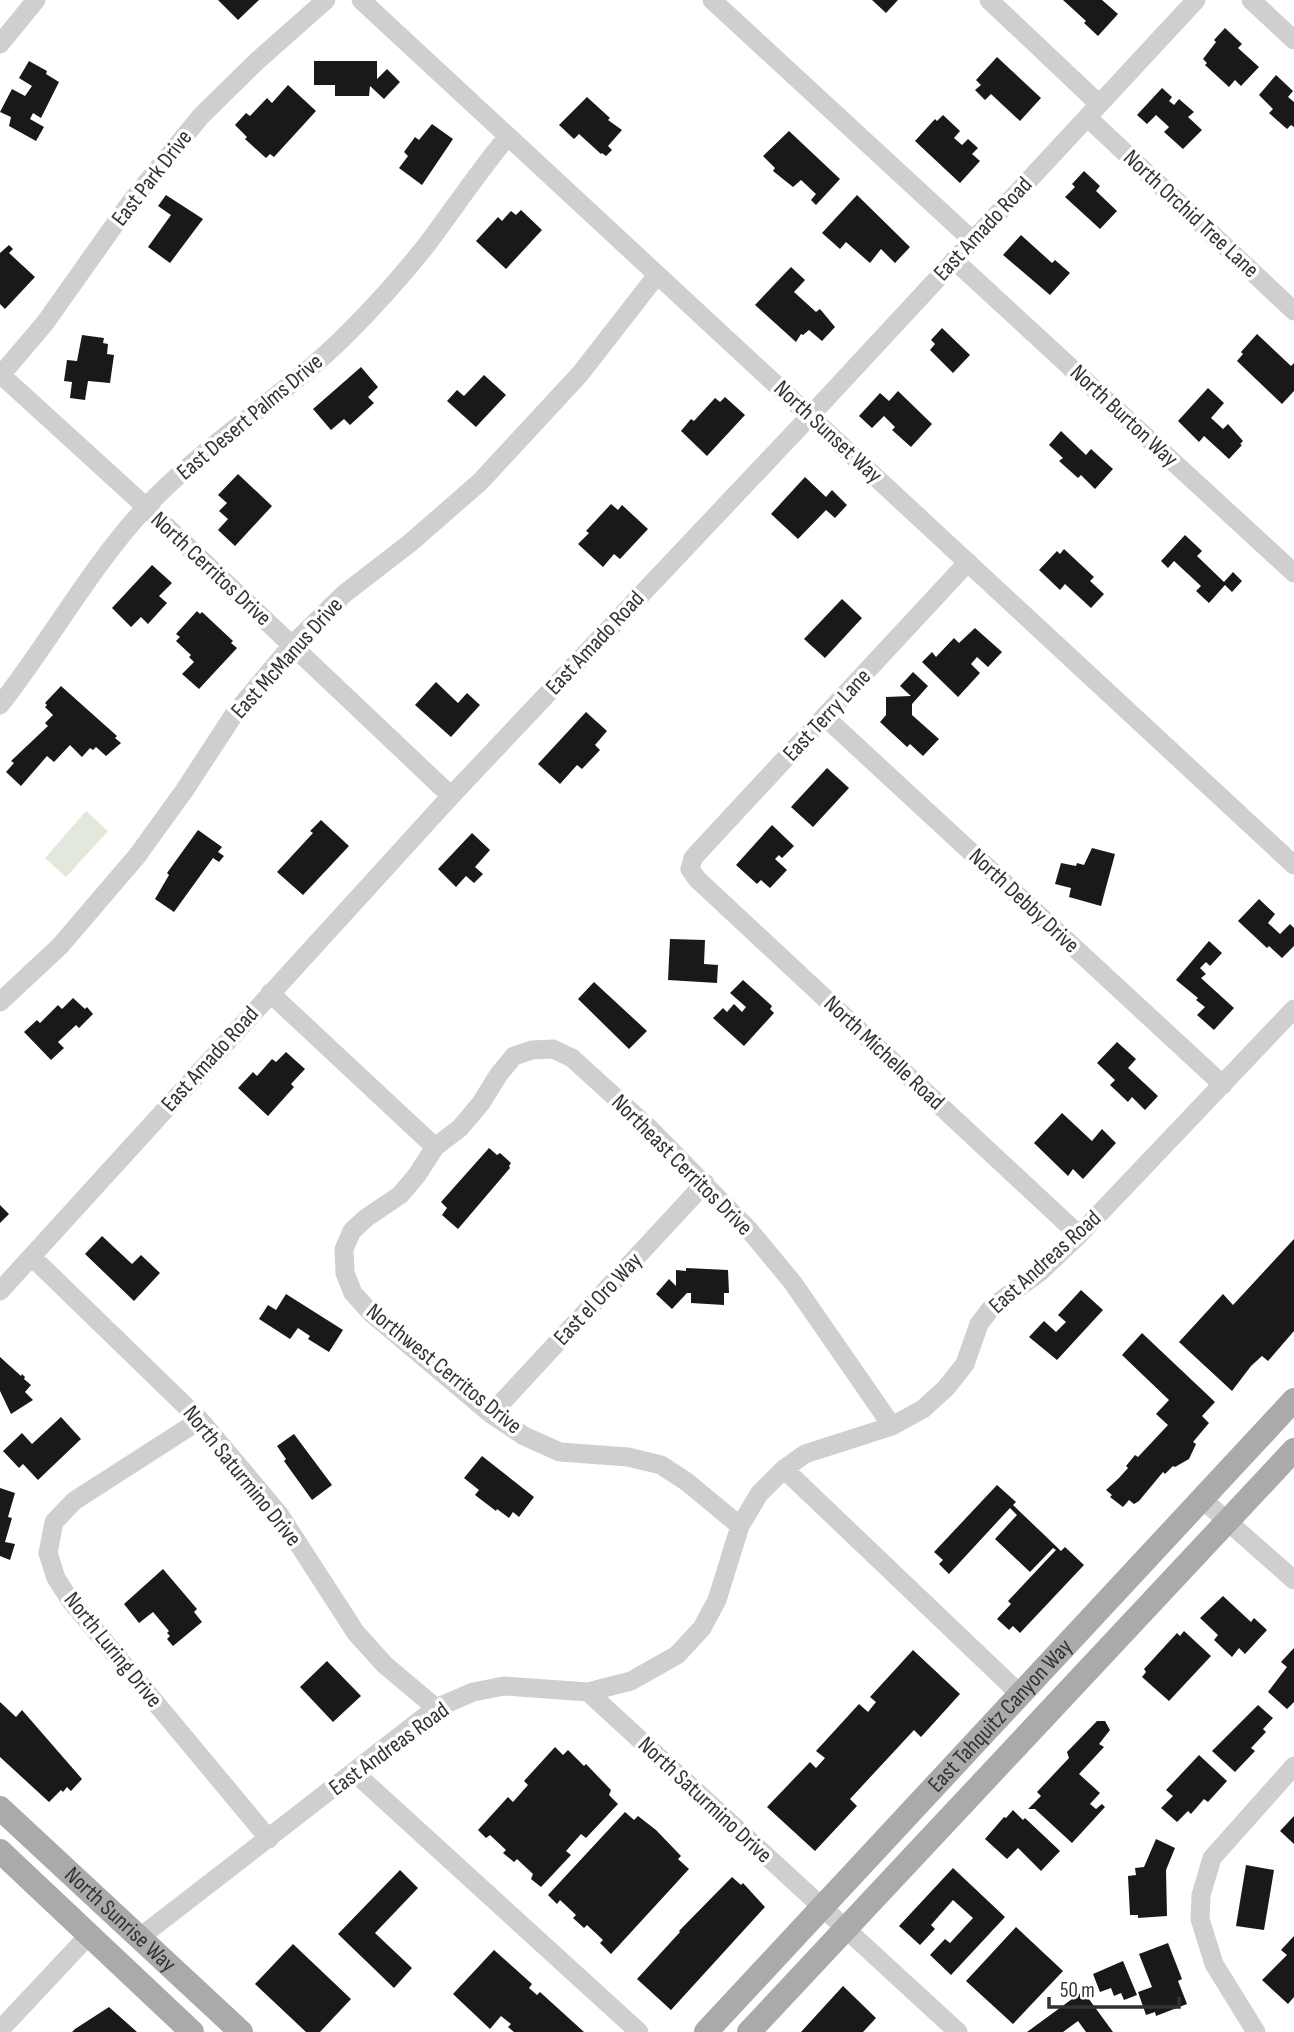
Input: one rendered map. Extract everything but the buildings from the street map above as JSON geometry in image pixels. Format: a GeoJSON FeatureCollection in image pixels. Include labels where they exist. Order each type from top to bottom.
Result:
{"type":"FeatureCollection","features":[{"type":"Feature","properties":{"kind":"main road","name":"East Tahquitz Canyon Way"},"geometry":{"type":"LineString","coordinates":[[706,2032],[1294,1400]]}},
{"type":"Feature","properties":{"kind":"main road","name":"East Tahquitz Canyon Way"},"geometry":{"type":"LineString","coordinates":[[749,2032],[1294,1450]]}},
{"type":"Feature","properties":{"kind":"main road","name":"North Sunrise Way"},"geometry":{"type":"LineString","coordinates":[[0,1808],[241,2032]]}},
{"type":"Feature","properties":{"kind":"main road","name":"North Sunrise Way"},"geometry":{"type":"LineString","coordinates":[[7,1858],[192,2032]]}},
{"type":"Feature","properties":{"kind":"main road"},"geometry":{"type":"LineString","coordinates":[[7,1858],[56,1883],[122,1942],[130,1945],[139,1938]]}},
{"type":"Feature","properties":{"kind":"street"},"geometry":{"type":"LineString","coordinates":[[0,44],[36,0]]}},
{"type":"Feature","properties":{"kind":"street","name":"East Park Drive"},"geometry":{"type":"LineString","coordinates":[[0,375],[45,323],[130,203],[201,116],[256,62],[326,0]]}},
{"type":"Feature","properties":{"kind":"street","name":"North Sunset Way"},"geometry":{"type":"LineString","coordinates":[[361,0],[1294,866]]}},
{"type":"Feature","properties":{"kind":"street"},"geometry":{"type":"LineString","coordinates":[[712,0],[972,240]]}},
{"type":"Feature","properties":{"kind":"street","name":"North Orchid Tree Lane"},"geometry":{"type":"LineString","coordinates":[[989,0],[1093,110],[1294,311]]}},
{"type":"Feature","properties":{"kind":"street","name":"East Amado Road"},"geometry":{"type":"LineString","coordinates":[[0,1291],[451,796],[810,416],[1196,0]]}},
{"type":"Feature","properties":{"kind":"street"},"geometry":{"type":"LineString","coordinates":[[1251,0],[1294,40]]}},
{"type":"Feature","properties":{"kind":"street","name":"East Desert Palms Drive"},"geometry":{"type":"LineString","coordinates":[[0,705],[107,553],[146,507],[195,461],[297,380],[348,333],[424,248],[476,175],[508,136]]}},
{"type":"Feature","properties":{"kind":"street","name":"North Burton Way"},"geometry":{"type":"LineString","coordinates":[[954,260],[1294,573]]}},
{"type":"Feature","properties":{"kind":"street","name":"East McManus Drive"},"geometry":{"type":"LineString","coordinates":[[0,1002],[60,946],[137,856],[235,713],[292,645],[344,594],[410,543],[480,482],[580,374],[657,275]]}},
{"type":"Feature","properties":{"kind":"street","name":"North Cerritos Drive"},"geometry":{"type":"LineString","coordinates":[[0,375],[146,507],[451,796]]}},
{"type":"Feature","properties":{"kind":"street","name":"East Terry Lane"},"geometry":{"type":"LineString","coordinates":[[690,869],[693,858],[968,562]]}},
{"type":"Feature","properties":{"kind":"street","name":"North Debby Drive"},"geometry":{"type":"LineString","coordinates":[[825,717],[1223,1085]]}},
{"type":"Feature","properties":{"kind":"street","name":"North Michelle Road"},"geometry":{"type":"LineString","coordinates":[[690,869],[707,888],[1079,1236]]}},
{"type":"Feature","properties":{"kind":"street"},"geometry":{"type":"LineString","coordinates":[[270,993],[435,1147]]}},
{"type":"Feature","properties":{"kind":"street","name":"East Andreas Road"},"geometry":{"type":"LineString","coordinates":[[139,1938],[436,1708],[473,1692],[504,1686],[588,1692],[631,1681],[677,1655],[702,1628],[717,1601],[740,1526],[759,1494],[784,1469],[805,1454],[892,1426],[923,1409],[946,1388],[965,1364],[979,1324],[992,1307],[1040,1272],[1079,1236],[1294,1009]]}},
{"type":"Feature","properties":{"kind":"street","name":"Northeast Cerritos Drive"},"geometry":{"type":"LineString","coordinates":[[435,1147],[460,1128],[514,1056],[532,1050],[553,1049],[572,1058],[705,1183],[750,1231],[793,1283],[892,1426]]}},
{"type":"Feature","properties":{"kind":"street","name":"Northwest Cerritos Drive"},"geometry":{"type":"LineString","coordinates":[[435,1147],[400,1195],[352,1231],[344,1249],[345,1273],[354,1293],[371,1312],[491,1414],[524,1436],[560,1452],[628,1457],[661,1465],[687,1482],[740,1526]]}},
{"type":"Feature","properties":{"kind":"street","name":"East el Oro Way"},"geometry":{"type":"LineString","coordinates":[[491,1414],[705,1183]]}},
{"type":"Feature","properties":{"kind":"street","name":"North Saturmino Drive"},"geometry":{"type":"LineString","coordinates":[[32,1257],[200,1420],[279,1514],[356,1633],[385,1665],[436,1708]]}},
{"type":"Feature","properties":{"kind":"street","name":"North Luring Drive"},"geometry":{"type":"LineString","coordinates":[[200,1420],[74,1501],[54,1522],[48,1553],[56,1578],[70,1600],[269,1839]]}},
{"type":"Feature","properties":{"kind":"street"},"geometry":{"type":"LineString","coordinates":[[784,1469],[1020,1694]]}},
{"type":"Feature","properties":{"kind":"street"},"geometry":{"type":"LineString","coordinates":[[1202,1499],[1294,1580]]}},
{"type":"Feature","properties":{"kind":"street","name":"North Saturmino Drive"},"geometry":{"type":"LineString","coordinates":[[588,1692],[958,2032]]}},
{"type":"Feature","properties":{"kind":"street"},"geometry":{"type":"LineString","coordinates":[[1256,2032],[1214,1964],[1200,1919],[1201,1895],[1212,1858],[1294,1766]]}},
{"type":"Feature","properties":{"kind":"street"},"geometry":{"type":"LineString","coordinates":[[355,1773],[639,2032]]}},
{"type":"Feature","properties":{"kind":"street"},"geometry":{"type":"LineString","coordinates":[[0,2030],[89,1935]]}},
{"type":"Feature","properties":{"kind":"shaded area"},"geometry":{"type":"Polygon","coordinates":[[[86,811],[108,831],[66,877],[45,858],[86,811]]]}}]}
